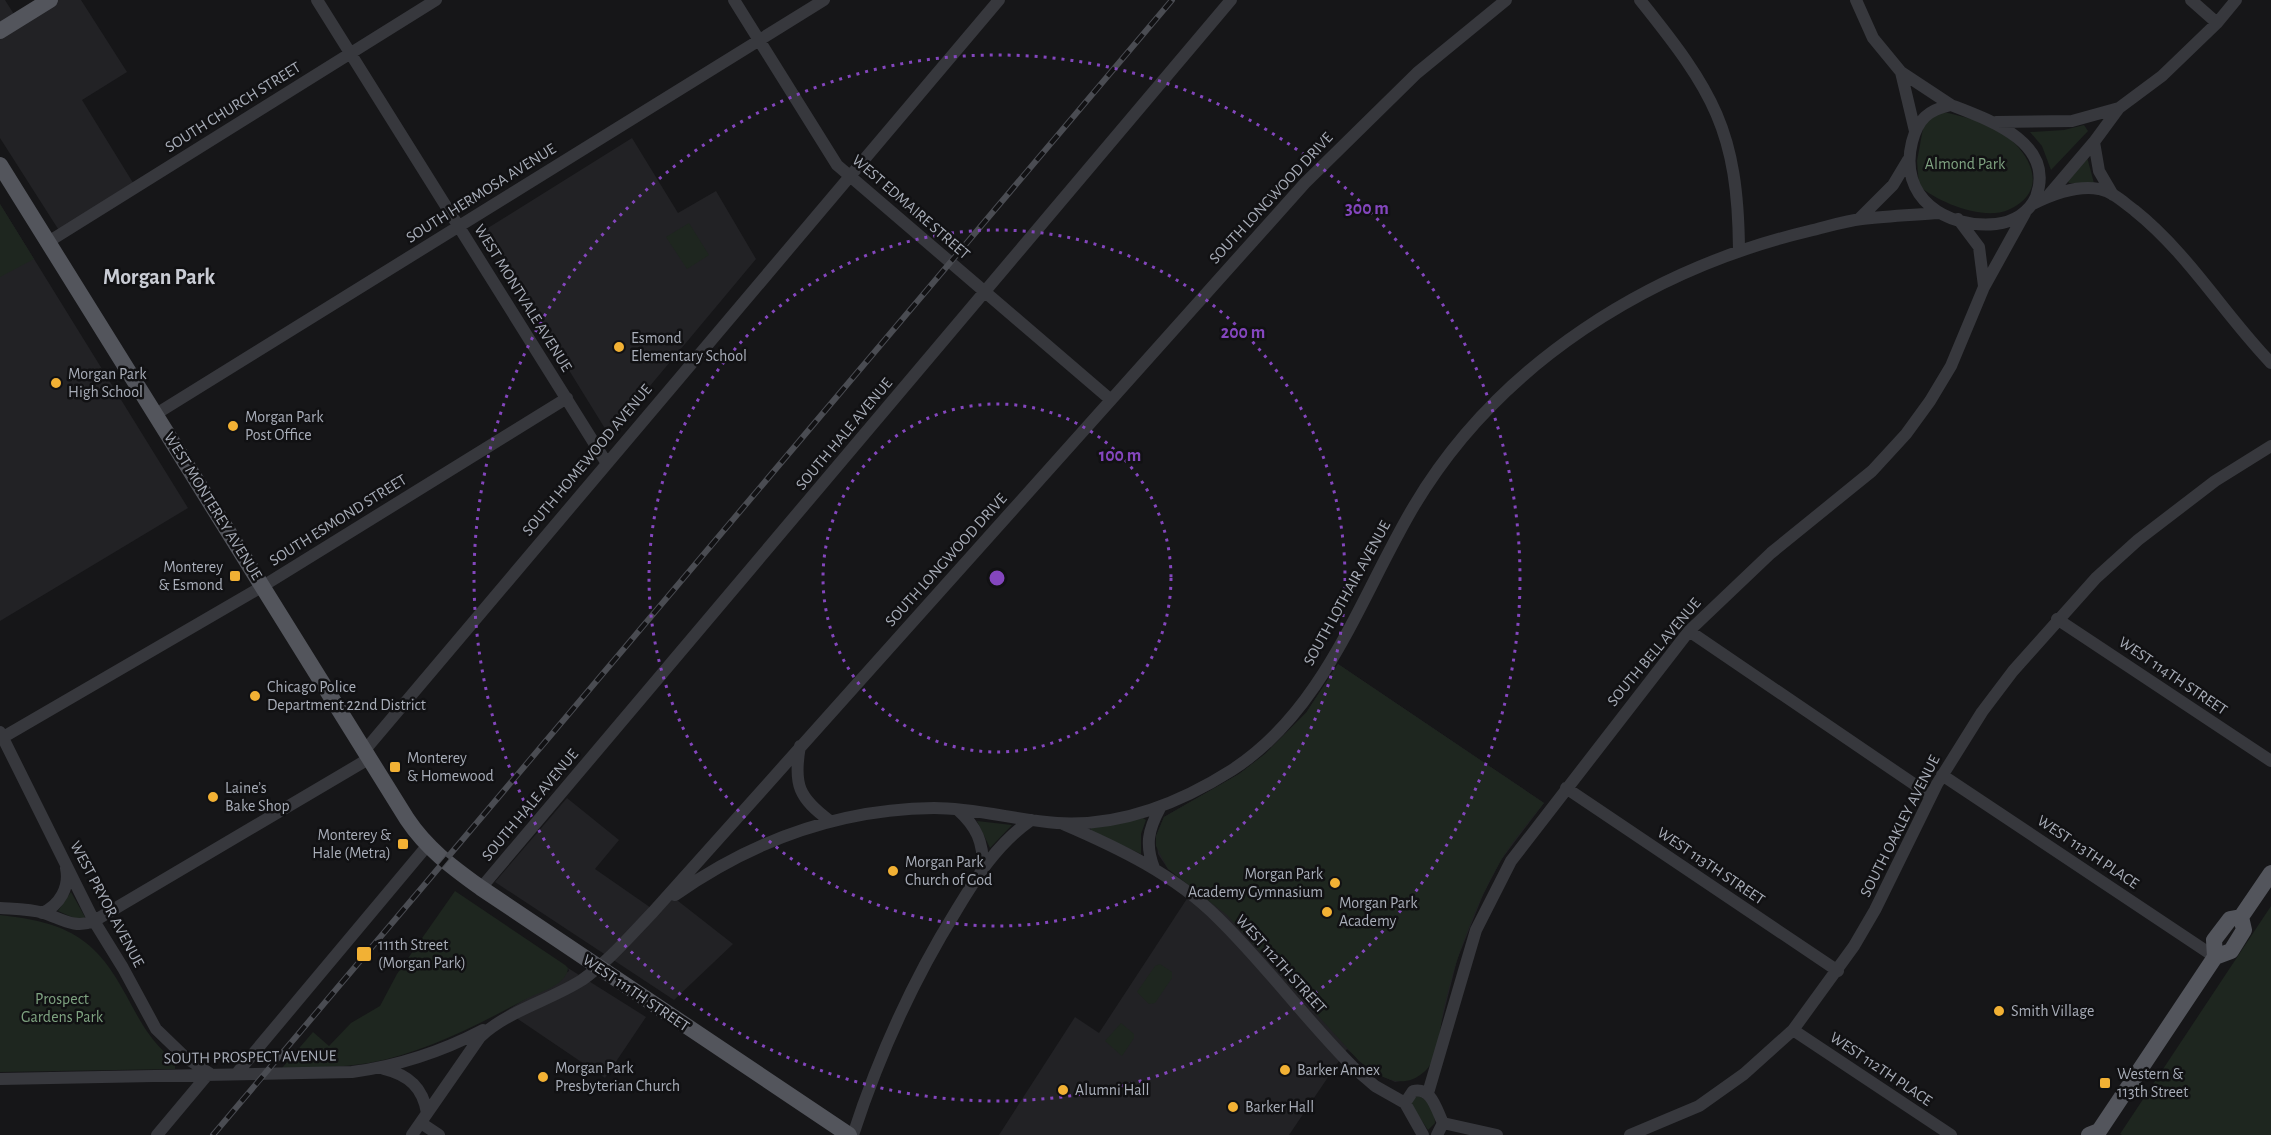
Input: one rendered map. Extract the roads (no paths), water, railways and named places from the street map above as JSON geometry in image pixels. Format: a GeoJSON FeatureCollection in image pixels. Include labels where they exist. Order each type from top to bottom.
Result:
{"type":"FeatureCollection","features":[{"type":"Feature","properties":{"kind":"main road"},"geometry":{"type":"LineString","coordinates":[[0,31],[50,0]]}},
{"type":"Feature","properties":{"kind":"main road","name":"WEST MONTEREY AVENUE"},"geometry":{"type":"LineString","coordinates":[[0,165],[406,819],[427,846]]}},
{"type":"Feature","properties":{"kind":"main road","name":"WEST 111TH STREET"},"geometry":{"type":"LineString","coordinates":[[427,846],[444,863],[849,1135]]}},
{"type":"Feature","properties":{"kind":"main road"},"geometry":{"type":"LineString","coordinates":[[2098,1134],[2215,957],[2214,940],[2230,919],[2241,917],[2271,873]]}},
{"type":"Feature","properties":{"kind":"street","name":"WEST MONTVALE AVENUE"},"geometry":{"type":"LineString","coordinates":[[317,0],[606,462]]}},
{"type":"Feature","properties":{"kind":"street","name":"SOUTH CHURCH STREET"},"geometry":{"type":"LineString","coordinates":[[48,242],[436,0]]}},
{"type":"Feature","properties":{"kind":"street","name":"WEST EDMAIRE STREET"},"geometry":{"type":"LineString","coordinates":[[734,0],[837,165],[1111,400]]}},
{"type":"Feature","properties":{"kind":"street","name":"SOUTH HERMOSA AVENUE"},"geometry":{"type":"LineString","coordinates":[[156,414],[824,0]]}},
{"type":"Feature","properties":{"kind":"street","name":"SOUTH HOMEWOOD AVENUE"},"geometry":{"type":"LineString","coordinates":[[0,908],[42,913],[73,925],[84,925],[94,921],[367,754],[606,462],[850,178],[999,0]]}},
{"type":"Feature","properties":{"kind":"street","name":"SOUTH HALE AVENUE"},"geometry":{"type":"LineString","coordinates":[[481,888],[1231,0]]}},
{"type":"Feature","properties":{"kind":"street","name":"SOUTH LONGWOOD DRIVE"},"geometry":{"type":"LineString","coordinates":[[412,1135],[468,1052],[492,1026],[581,981],[598,968],[651,914],[1342,144],[1418,73],[1506,0]]}},
{"type":"Feature","properties":{"kind":"street"},"geometry":{"type":"LineString","coordinates":[[1640,0],[1688,62],[1709,94],[1725,130],[1735,170],[1739,250]]}},
{"type":"Feature","properties":{"kind":"street"},"geometry":{"type":"LineString","coordinates":[[1856,0],[1873,38],[1901,72],[1951,105],[1995,122],[2027,147],[2039,164],[2071,189]]}},
{"type":"Feature","properties":{"kind":"street"},"geometry":{"type":"LineString","coordinates":[[2191,0],[2217,23]]}},
{"type":"Feature","properties":{"kind":"street"},"geometry":{"type":"LineString","coordinates":[[2048,196],[2094,142],[2119,108],[2162,76],[2217,23],[2236,0]]}},
{"type":"Feature","properties":{"kind":"street"},"geometry":{"type":"LineString","coordinates":[[1901,72],[1915,131]]}},
{"type":"Feature","properties":{"kind":"street"},"geometry":{"type":"LineString","coordinates":[[1859,219],[1893,185],[1908,160],[1915,131],[1923,117],[1931,110],[1951,105]]}},
{"type":"Feature","properties":{"kind":"street"},"geometry":{"type":"LineString","coordinates":[[1995,122],[2072,121],[2119,108]]}},
{"type":"Feature","properties":{"kind":"street"},"geometry":{"type":"LineString","coordinates":[[2094,142],[2100,171],[2114,195]]}},
{"type":"Feature","properties":{"kind":"street"},"geometry":{"type":"LineString","coordinates":[[1908,160],[1913,186],[1922,199],[1939,213],[1958,219],[1991,224],[2001,223],[2048,196],[2071,189],[2099,189],[2114,195],[2167,238],[2199,273],[2243,334],[2271,363]]}},
{"type":"Feature","properties":{"kind":"street"},"geometry":{"type":"LineString","coordinates":[[2029,208],[2038,190],[2039,164]]}},
{"type":"Feature","properties":{"kind":"street","name":"SOUTH BELL AVENUE"},"geometry":{"type":"LineString","coordinates":[[1428,1093],[1476,930],[1511,861],[1689,631],[1771,553],[1872,471],[1906,435],[1951,366],[1984,287],[2029,208]]}},
{"type":"Feature","properties":{"kind":"street","name":"SOUTH LOTHAIR AVENUE"},"geometry":{"type":"LineString","coordinates":[[651,914],[704,874],[742,854],[783,835],[830,821],[899,810],[958,810],[1062,823],[1114,818],[1160,808],[1234,769],[1284,726],[1344,639],[1414,506],[1461,441],[1501,398],[1537,365],[1612,309],[1658,284],[1739,250],[1859,219],[1939,213]]}},
{"type":"Feature","properties":{"kind":"street","name":"SOUTH BELL AVENUE"},"geometry":{"type":"LineString","coordinates":[[1958,219],[1979,247],[1984,287]]}},
{"type":"Feature","properties":{"kind":"street","name":"SOUTH ESMOND STREET"},"geometry":{"type":"LineString","coordinates":[[1,736],[263,586],[567,398]]}},
{"type":"Feature","properties":{"kind":"street","name":"SOUTH OAKLEY AVENUE"},"geometry":{"type":"LineString","coordinates":[[1636,1134],[1692,1110],[1723,1090],[1793,1030],[1838,971],[1875,910],[1930,795],[1982,712],[2057,619],[2096,578],[2138,540],[2215,481],[2271,446]]}},
{"type":"Feature","properties":{"kind":"street","name":"WEST 114TH STREET"},"geometry":{"type":"LineString","coordinates":[[2057,619],[2271,761]]}},
{"type":"Feature","properties":{"kind":"street"},"geometry":{"type":"LineString","coordinates":[[1689,631],[1930,795]]}},
{"type":"Feature","properties":{"kind":"street","name":"WEST PRYOR AVENUE"},"geometry":{"type":"LineString","coordinates":[[1,736],[94,921],[156,1029],[185,1057],[209,1073]]}},
{"type":"Feature","properties":{"kind":"street"},"geometry":{"type":"LineString","coordinates":[[800,747],[796,769],[801,791],[813,808],[830,821]]}},
{"type":"Feature","properties":{"kind":"street","name":"WEST 113TH PLACE"},"geometry":{"type":"LineString","coordinates":[[1942,775],[2215,957]]}},
{"type":"Feature","properties":{"kind":"street","name":"WEST 113TH STREET"},"geometry":{"type":"LineString","coordinates":[[1566,788],[1838,971]]}},
{"type":"Feature","properties":{"kind":"street"},"geometry":{"type":"LineString","coordinates":[[1154,868],[1148,854],[1147,837],[1160,808]]}},
{"type":"Feature","properties":{"kind":"street"},"geometry":{"type":"LineString","coordinates":[[958,810],[974,827],[979,837],[983,849],[983,867]]}},
{"type":"Feature","properties":{"kind":"street"},"geometry":{"type":"LineString","coordinates":[[853,1135],[872,1077],[904,1003],[935,945],[983,867],[1000,845],[1031,820]]}},
{"type":"Feature","properties":{"kind":"street","name":"WEST 112TH STREET"},"geometry":{"type":"LineString","coordinates":[[1062,823],[1154,868],[1218,918],[1353,1067],[1375,1086],[1405,1103]]}},
{"type":"Feature","properties":{"kind":"street"},"geometry":{"type":"LineString","coordinates":[[237,1073],[427,846]]}},
{"type":"Feature","properties":{"kind":"street"},"geometry":{"type":"LineString","coordinates":[[42,913],[52,908],[63,892],[67,875],[64,861]]}},
{"type":"Feature","properties":{"kind":"street","name":"SOUTH PROSPECT AVENUE"},"geometry":{"type":"LineString","coordinates":[[0,1079],[209,1073],[313,1074],[380,1069],[456,1044],[492,1026]]}},
{"type":"Feature","properties":{"kind":"street","name":"WEST 112TH PLACE"},"geometry":{"type":"LineString","coordinates":[[1793,1030],[1951,1135]]}},
{"type":"Feature","properties":{"kind":"street"},"geometry":{"type":"LineString","coordinates":[[380,1069],[401,1073],[412,1081],[420,1091],[424,1118],[439,1135]]}},
{"type":"Feature","properties":{"kind":"street"},"geometry":{"type":"LineString","coordinates":[[157,1135],[209,1073]]}},
{"type":"Feature","properties":{"kind":"street"},"geometry":{"type":"LineString","coordinates":[[1422,1135],[1405,1103],[1413,1090],[1421,1089],[1428,1093],[1443,1123]]}},
{"type":"Feature","properties":{"kind":"street"},"geometry":{"type":"LineString","coordinates":[[1437,1135],[1443,1123]]}},
{"type":"Feature","properties":{"kind":"street"},"geometry":{"type":"LineString","coordinates":[[1443,1123],[1497,1135]]}},
{"type":"Feature","properties":{"kind":"railway"},"geometry":{"type":"LineString","coordinates":[[213,1135],[1172,0]]}},
{"type":"Feature","properties":{"kind":"place","name":"Esmond Elementary School"},"geometry":{"type":"Point","coordinates":[619,347]}},
{"type":"Feature","properties":{"kind":"place","name":"Morgan Park High School"},"geometry":{"type":"Point","coordinates":[56,383]}},
{"type":"Feature","properties":{"kind":"place","name":"Morgan Park Post Office"},"geometry":{"type":"Point","coordinates":[233,426]}},
{"type":"Feature","properties":{"kind":"place","name":"Monterey & Esmond"},"geometry":{"type":"Point","coordinates":[235,576]}},
{"type":"Feature","properties":{"kind":"place","name":"Chicago Police Department 22nd District"},"geometry":{"type":"Point","coordinates":[255,696]}},
{"type":"Feature","properties":{"kind":"place","name":"Monterey & Homewood"},"geometry":{"type":"Point","coordinates":[395,767]}},
{"type":"Feature","properties":{"kind":"place","name":"Laine’s Bake Shop"},"geometry":{"type":"Point","coordinates":[213,797]}},
{"type":"Feature","properties":{"kind":"place","name":"Monterey & Hale (Metra)"},"geometry":{"type":"Point","coordinates":[403,844]}},
{"type":"Feature","properties":{"kind":"place","name":"Morgan Park Church of God"},"geometry":{"type":"Point","coordinates":[893,871]}},
{"type":"Feature","properties":{"kind":"place","name":"Morgan Park Academy Gymnasium"},"geometry":{"type":"Point","coordinates":[1335,883]}},
{"type":"Feature","properties":{"kind":"place","name":"Morgan Park Academy"},"geometry":{"type":"Point","coordinates":[1327,912]}},
{"type":"Feature","properties":{"kind":"place","name":"111th Street (Morgan Park)"},"geometry":{"type":"Point","coordinates":[364,954]}},
{"type":"Feature","properties":{"kind":"place","name":"Smith Village"},"geometry":{"type":"Point","coordinates":[1999,1011]}},
{"type":"Feature","properties":{"kind":"place","name":"Barker Annex"},"geometry":{"type":"Point","coordinates":[1285,1070]}},
{"type":"Feature","properties":{"kind":"place","name":"Morgan Park Presbyterian Church"},"geometry":{"type":"Point","coordinates":[543,1077]}},
{"type":"Feature","properties":{"kind":"place","name":"Western & 113th Street"},"geometry":{"type":"Point","coordinates":[2105,1083]}},
{"type":"Feature","properties":{"kind":"place","name":"Alumni Hall"},"geometry":{"type":"Point","coordinates":[1063,1090]}},
{"type":"Feature","properties":{"kind":"place","name":"Barker Hall"},"geometry":{"type":"Point","coordinates":[1233,1107]}},
{"type":"Feature","properties":{"kind":"district","name":"Morgan Park"},"geometry":{"type":"Point","coordinates":[159,277]}},
{"type":"Feature","properties":{"kind":"park label","name":"Almond Park"},"geometry":{"type":"Point","coordinates":[1965,164]}},
{"type":"Feature","properties":{"kind":"park label","name":"Prospect Gardens Park"},"geometry":{"type":"Point","coordinates":[62,1008]}}]}
